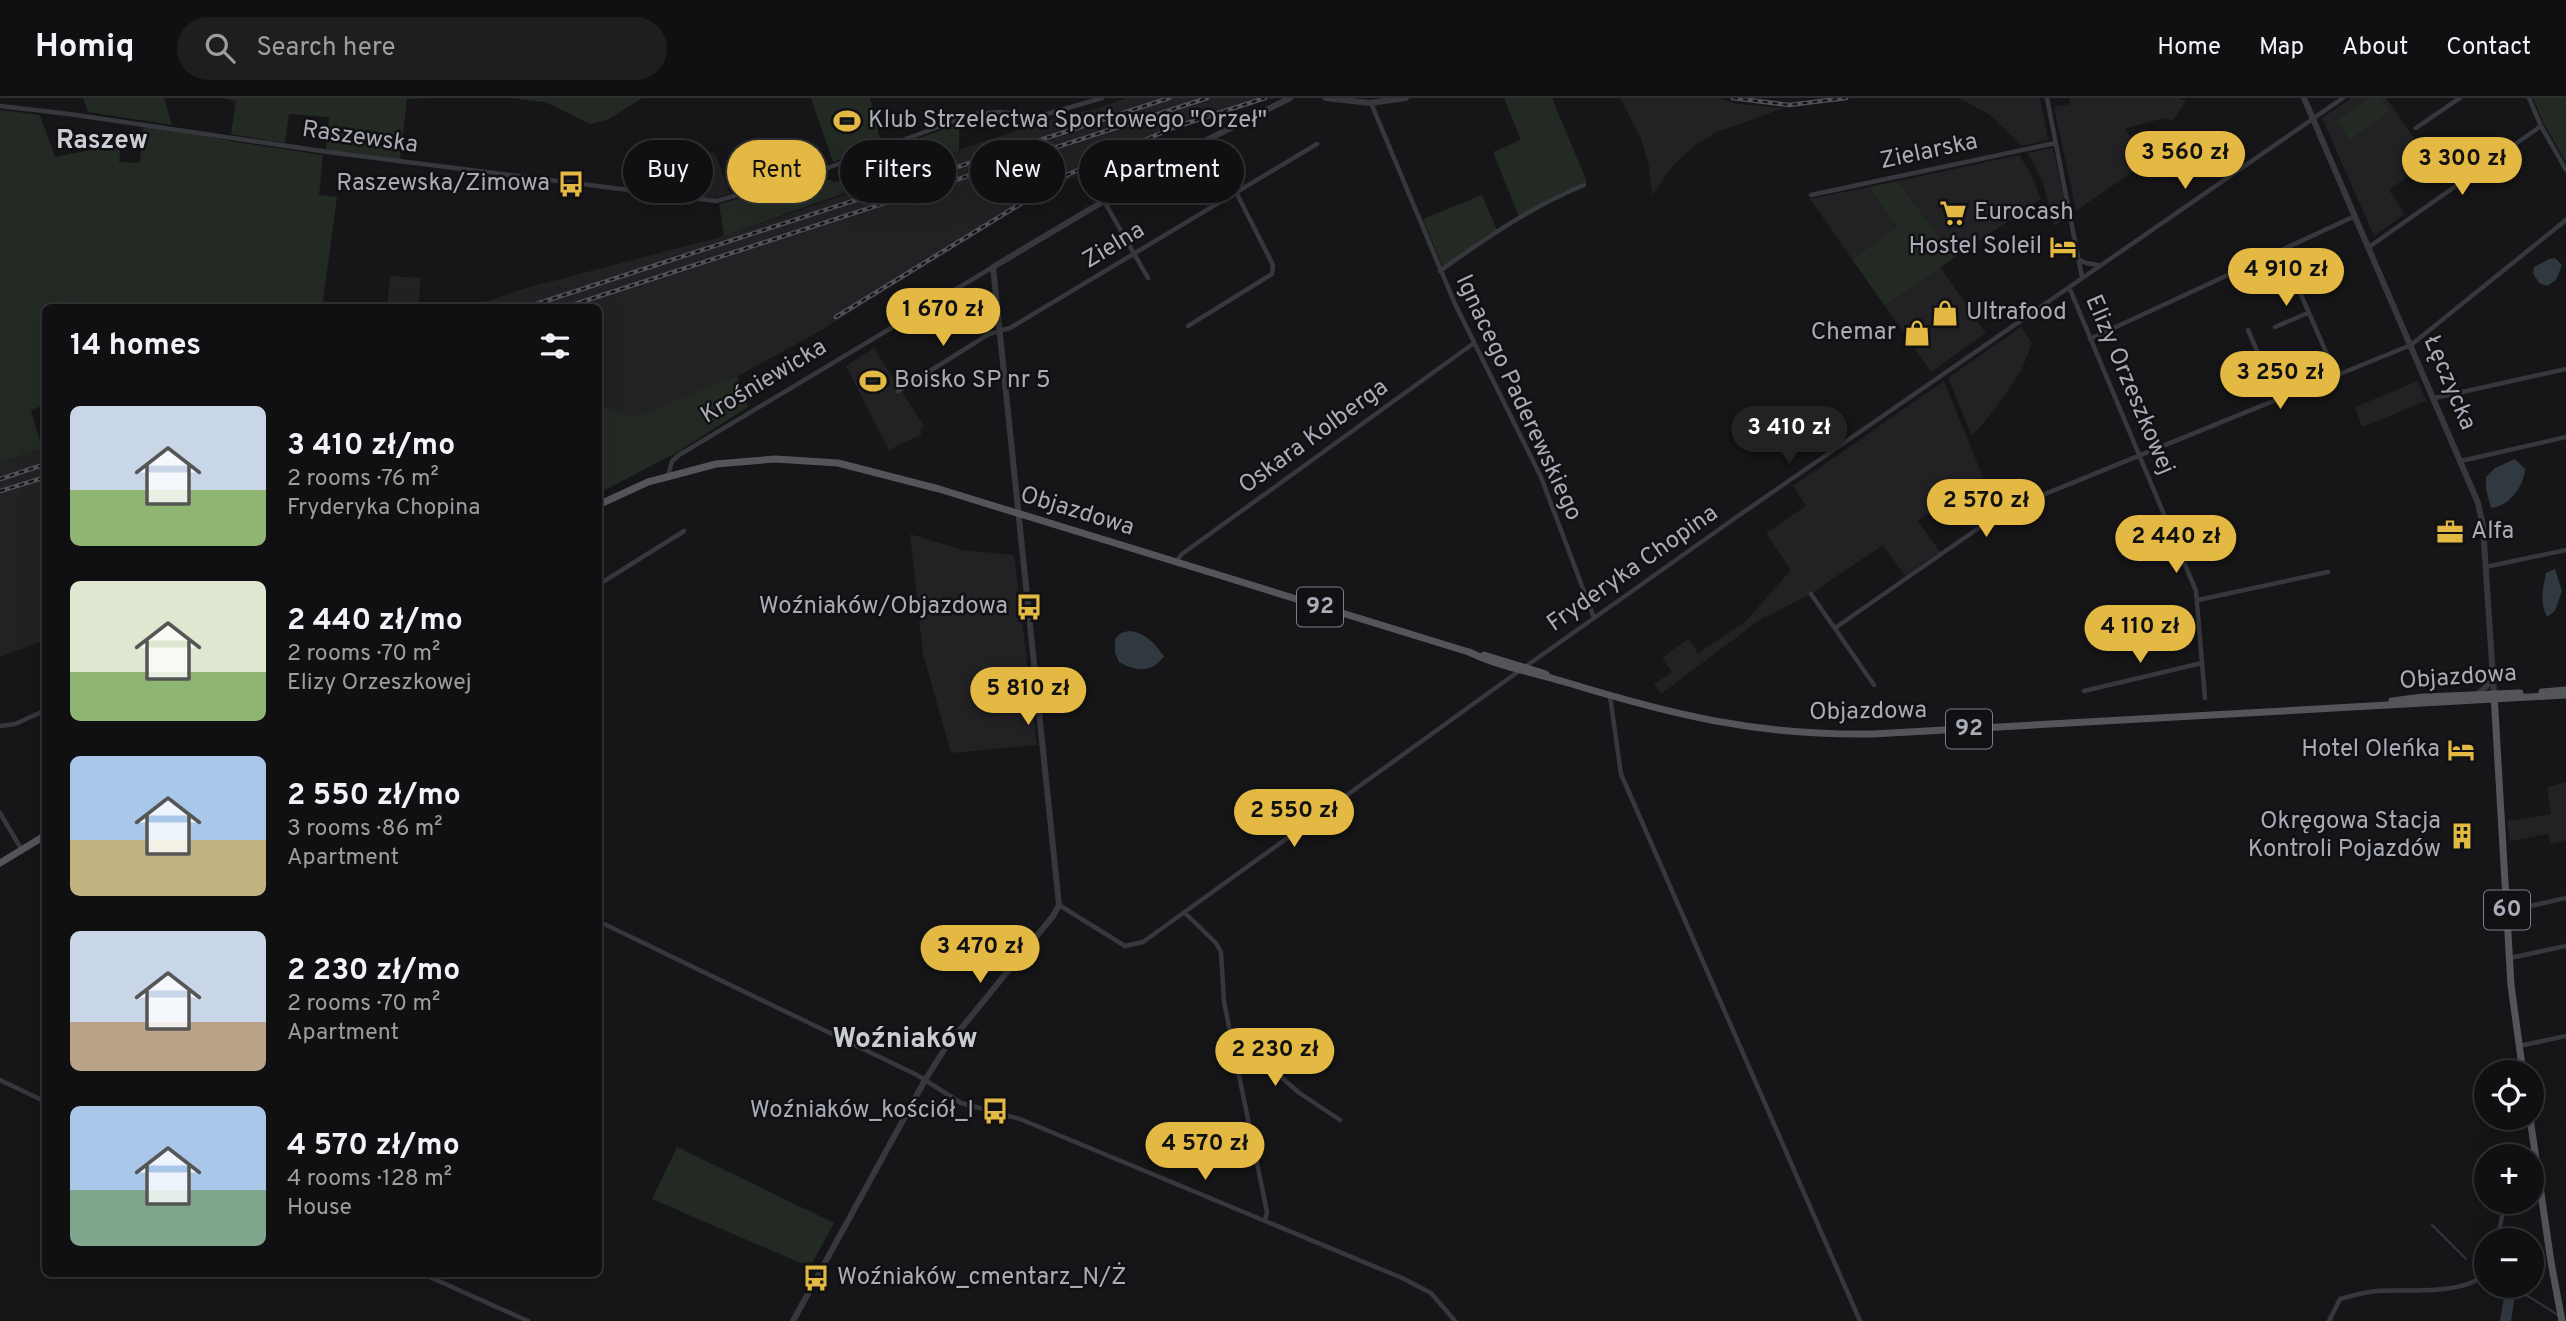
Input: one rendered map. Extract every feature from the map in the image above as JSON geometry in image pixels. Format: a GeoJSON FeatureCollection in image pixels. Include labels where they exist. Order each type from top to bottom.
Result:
{"type":"FeatureCollection","features":[{"type":"Feature","properties":{"kind":"main road","name":"Objazdowa"},"geometry":{"type":"LineString","coordinates":[[668,476],[716,464],[753,460],[824,461],[888,475],[1610,696],[1689,717],[1744,727],[1851,734],[2566,692]]}},
{"type":"Feature","properties":{"kind":"main road","name":"92"},"geometry":{"type":"LineString","coordinates":[[602,503],[668,476]]}},
{"type":"Feature","properties":{"kind":"main road","name":"Objazdowa"},"geometry":{"type":"LineString","coordinates":[[2353,706],[2423,697],[2494,696]]}},
{"type":"Feature","properties":{"kind":"main road","name":"60"},"geometry":{"type":"LineString","coordinates":[[2494,696],[2509,958],[2521,1060]]}},
{"type":"Feature","properties":{"kind":"main road"},"geometry":{"type":"LineString","coordinates":[[0,863],[42,838]]}},
{"type":"Feature","properties":{"kind":"main road"},"geometry":{"type":"LineString","coordinates":[[2544,1214],[2562,1319]]}},
{"type":"Feature","properties":{"kind":"street","name":"Raszewska"},"geometry":{"type":"LineString","coordinates":[[0,106],[328,152],[716,201],[817,173],[973,114],[1000,112],[1040,116],[1102,98]]}},
{"type":"Feature","properties":{"kind":"street","name":"Krośniewicka"},"geometry":{"type":"LineString","coordinates":[[1207,140],[1290,98]]}},
{"type":"Feature","properties":{"kind":"street"},"geometry":{"type":"LineString","coordinates":[[1326,98],[1370,103],[1406,98]]}},
{"type":"Feature","properties":{"kind":"street"},"geometry":{"type":"LineString","coordinates":[[2047,98],[2082,277]]}},
{"type":"Feature","properties":{"kind":"street","name":"Łęczycka"},"geometry":{"type":"LineString","coordinates":[[2304,98],[2478,503],[2483,526],[2494,696]]}},
{"type":"Feature","properties":{"kind":"street","name":"Fryderyka Chopina"},"geometry":{"type":"LineString","coordinates":[[1059,905],[1125,946],[1143,942],[1594,618],[2343,98]]}},
{"type":"Feature","properties":{"kind":"street"},"geometry":{"type":"LineString","coordinates":[[2416,128],[2460,98]]}},
{"type":"Feature","properties":{"kind":"street"},"geometry":{"type":"LineString","coordinates":[[2529,98],[2541,126],[2566,170]]}},
{"type":"Feature","properties":{"kind":"street","name":"Ignacego Paderewskiego"},"geometry":{"type":"LineString","coordinates":[[1370,103],[1440,271],[1541,477],[1594,618]]}},
{"type":"Feature","properties":{"kind":"street"},"geometry":{"type":"LineString","coordinates":[[2369,247],[2541,126]]}},
{"type":"Feature","properties":{"kind":"street","name":"Zielarska"},"geometry":{"type":"LineString","coordinates":[[1811,195],[2055,143]]}},
{"type":"Feature","properties":{"kind":"street","name":"Zielna"},"geometry":{"type":"LineString","coordinates":[[1244,187],[1317,144]]}},
{"type":"Feature","properties":{"kind":"street","name":"Ignacego Paderewskiego"},"geometry":{"type":"LineString","coordinates":[[1440,271],[1497,232],[1584,185]]}},
{"type":"Feature","properties":{"kind":"street","name":"Krośniewicka"},"geometry":{"type":"LineString","coordinates":[[668,476],[672,461],[678,455],[1101,203]]}},
{"type":"Feature","properties":{"kind":"street"},"geometry":{"type":"LineString","coordinates":[[1105,203],[1148,278]]}},
{"type":"Feature","properties":{"kind":"street","name":"Zielna"},"geometry":{"type":"LineString","coordinates":[[898,391],[989,334],[1010,328],[1218,203]]}},
{"type":"Feature","properties":{"kind":"street"},"geometry":{"type":"LineString","coordinates":[[1188,326],[1272,274],[1274,270],[1242,203]]}},
{"type":"Feature","properties":{"kind":"street"},"geometry":{"type":"LineString","coordinates":[[2090,339],[2355,216]]}},
{"type":"Feature","properties":{"kind":"street"},"geometry":{"type":"LineString","coordinates":[[1835,628],[2003,511],[2411,345],[2566,220]]}},
{"type":"Feature","properties":{"kind":"street"},"geometry":{"type":"LineString","coordinates":[[2282,251],[2336,375]]}},
{"type":"Feature","properties":{"kind":"street"},"geometry":{"type":"LineString","coordinates":[[2079,260],[2093,265],[2102,264]]}},
{"type":"Feature","properties":{"kind":"street"},"geometry":{"type":"LineString","coordinates":[[793,1321],[925,1080],[946,1047],[1053,916],[1059,905],[993,267]]}},
{"type":"Feature","properties":{"kind":"street","name":"Elizy Orzeszkowej"},"geometry":{"type":"LineString","coordinates":[[2069,287],[2199,600],[2205,698]]}},
{"type":"Feature","properties":{"kind":"street"},"geometry":{"type":"LineString","coordinates":[[2275,327],[2308,313]]}},
{"type":"Feature","properties":{"kind":"street"},"geometry":{"type":"LineString","coordinates":[[2247,330],[2277,398]]}},
{"type":"Feature","properties":{"kind":"street","name":"Oskara Kolberga"},"geometry":{"type":"LineString","coordinates":[[1175,562],[1186,551],[1474,342]]}},
{"type":"Feature","properties":{"kind":"street"},"geometry":{"type":"LineString","coordinates":[[2435,398],[2566,369]]}},
{"type":"Feature","properties":{"kind":"street"},"geometry":{"type":"LineString","coordinates":[[2461,461],[2566,436]]}},
{"type":"Feature","properties":{"kind":"street"},"geometry":{"type":"LineString","coordinates":[[602,582],[684,531]]}},
{"type":"Feature","properties":{"kind":"street"},"geometry":{"type":"LineString","coordinates":[[2486,567],[2566,550]]}},
{"type":"Feature","properties":{"kind":"street"},"geometry":{"type":"LineString","coordinates":[[2199,600],[2328,572]]}},
{"type":"Feature","properties":{"kind":"street"},"geometry":{"type":"LineString","coordinates":[[1811,594],[1874,685]]}},
{"type":"Feature","properties":{"kind":"street"},"geometry":{"type":"LineString","coordinates":[[2084,691],[2202,663]]}},
{"type":"Feature","properties":{"kind":"street"},"geometry":{"type":"LineString","coordinates":[[2475,695],[2486,687],[2493,676]]}},
{"type":"Feature","properties":{"kind":"street"},"geometry":{"type":"LineString","coordinates":[[1610,696],[1621,774],[1860,1321]]}},
{"type":"Feature","properties":{"kind":"street"},"geometry":{"type":"LineString","coordinates":[[0,726],[15,724],[42,712]]}},
{"type":"Feature","properties":{"kind":"street"},"geometry":{"type":"LineString","coordinates":[[0,813],[22,850]]}},
{"type":"Feature","properties":{"kind":"street"},"geometry":{"type":"LineString","coordinates":[[2507,911],[2566,898]]}},
{"type":"Feature","properties":{"kind":"street"},"geometry":{"type":"LineString","coordinates":[[1185,913],[1216,943],[1221,953],[1224,1002],[1267,1212],[1265,1220]]}},
{"type":"Feature","properties":{"kind":"street"},"geometry":{"type":"LineString","coordinates":[[602,923],[925,1080],[961,1102],[1020,1119],[1418,1286],[1443,1305],[1455,1321]]}},
{"type":"Feature","properties":{"kind":"street"},"geometry":{"type":"LineString","coordinates":[[2509,958],[2566,946]]}},
{"type":"Feature","properties":{"kind":"street"},"geometry":{"type":"LineString","coordinates":[[1230,1031],[1298,1092],[1340,1120]]}},
{"type":"Feature","properties":{"kind":"street"},"geometry":{"type":"LineString","coordinates":[[2519,1046],[2566,1036]]}},
{"type":"Feature","properties":{"kind":"street"},"geometry":{"type":"LineString","coordinates":[[0,1080],[42,1100]]}},
{"type":"Feature","properties":{"kind":"street"},"geometry":{"type":"LineString","coordinates":[[430,1277],[528,1321]]}},
{"type":"Feature","properties":{"kind":"street"},"geometry":{"type":"LineString","coordinates":[[2329,1321],[2340,1299],[2373,1291],[2451,1288],[2474,1282]]}},
{"type":"Feature","properties":{"kind":"shaded area"},"geometry":{"type":"Polygon","coordinates":[[[83,98],[164,98],[172,125],[88,112],[83,98]]]}},
{"type":"Feature","properties":{"kind":"shaded area"},"geometry":{"type":"Polygon","coordinates":[[[222,98],[432,98],[407,99],[400,159],[326,150],[329,117],[289,114],[285,143],[231,134],[236,101],[222,98]]]}},
{"type":"Feature","properties":{"kind":"shaded area"},"geometry":{"type":"Polygon","coordinates":[[[510,98],[642,98],[607,120],[590,124],[545,102],[510,98]]]}},
{"type":"Feature","properties":{"kind":"shaded area","name":"Klub Strzelectwa Sportowego \"Orzeł\""},"geometry":{"type":"Polygon","coordinates":[[[811,98],[870,98],[880,140],[840,140],[840,159],[833,162],[811,98]]]}},
{"type":"Feature","properties":{"kind":"shaded area"},"geometry":{"type":"Polygon","coordinates":[[[1126,98],[1275,98],[1220,114],[1151,140],[1079,140],[1079,174],[1065,182],[1065,140],[988,140],[1126,98]]]}},
{"type":"Feature","properties":{"kind":"shaded area"},"geometry":{"type":"Polygon","coordinates":[[[1504,98],[1552,98],[1587,182],[1562,192],[1519,217],[1493,152],[1521,140],[1504,98]]]}},
{"type":"Feature","properties":{"kind":"shaded area"},"geometry":{"type":"Polygon","coordinates":[[[1620,98],[1719,98],[1737,104],[1784,108],[1717,132],[1695,145],[1673,166],[1652,195],[1649,167],[1641,138],[1620,98]]]}},
{"type":"Feature","properties":{"kind":"shaded area"},"geometry":{"type":"Polygon","coordinates":[[[1959,98],[2040,98],[2048,140],[2022,146],[1990,115],[1959,98]]]}},
{"type":"Feature","properties":{"kind":"shaded area"},"geometry":{"type":"Polygon","coordinates":[[[2070,98],[2179,98],[2186,101],[2173,120],[2164,118],[2125,129],[2148,161],[2076,211],[2054,107],[2070,104],[2070,98]]]}},
{"type":"Feature","properties":{"kind":"shaded area"},"geometry":{"type":"Polygon","coordinates":[[[2351,98],[2386,98],[2430,161],[2389,190],[2405,214],[2374,236],[2322,118],[2351,98]]]}},
{"type":"Feature","properties":{"kind":"shaded area"},"geometry":{"type":"Polygon","coordinates":[[[2369,98],[2380,98],[2390,111],[2350,140],[2337,121],[2369,98]]]}},
{"type":"Feature","properties":{"kind":"shaded area"},"geometry":{"type":"Polygon","coordinates":[[[2533,98],[2566,98],[2566,162],[2544,124],[2533,98]]]}},
{"type":"Feature","properties":{"kind":"shaded area"},"geometry":{"type":"Polygon","coordinates":[[[0,110],[40,115],[55,157],[121,144],[119,162],[140,163],[143,127],[323,155],[319,195],[337,197],[323,304],[42,304],[42,406],[31,410],[42,448],[0,463],[0,110]]]}},
{"type":"Feature","properties":{"kind":"shaded area"},"geometry":{"type":"Polygon","coordinates":[[[961,123],[959,151],[956,152],[956,140],[914,140],[961,123]]]}},
{"type":"Feature","properties":{"kind":"shaded area"},"geometry":{"type":"Polygon","coordinates":[[[970,146],[970,203],[1029,203],[820,331],[729,381],[635,417],[602,407],[602,304],[477,304],[526,288],[724,236],[840,196],[840,203],[956,203],[956,151],[970,146]]]}},
{"type":"Feature","properties":{"kind":"shaded area"},"geometry":{"type":"Polygon","coordinates":[[[2053,148],[2068,216],[2054,226],[2043,182],[2028,153],[2053,148]]]}},
{"type":"Feature","properties":{"kind":"shaded area"},"geometry":{"type":"Polygon","coordinates":[[[713,153],[727,186],[727,195],[714,198],[713,153]]]}},
{"type":"Feature","properties":{"kind":"shaded area"},"geometry":{"type":"Polygon","coordinates":[[[2019,155],[2030,172],[2041,199],[1954,258],[1898,181],[2019,155]]]}},
{"type":"Feature","properties":{"kind":"shaded area"},"geometry":{"type":"Polygon","coordinates":[[[826,180],[840,181],[840,195],[826,200],[826,180]]]}},
{"type":"Feature","properties":{"kind":"shaded area"},"geometry":{"type":"Polygon","coordinates":[[[1898,181],[1954,258],[1885,306],[1852,259],[1897,227],[1869,187],[1898,181]]]}},
{"type":"Feature","properties":{"kind":"shaded area"},"geometry":{"type":"Polygon","coordinates":[[[1869,187],[1897,227],[1852,259],[1810,199],[1869,187]]]}},
{"type":"Feature","properties":{"kind":"shaded area"},"geometry":{"type":"Polygon","coordinates":[[[1482,195],[1497,230],[1443,267],[1423,219],[1482,195]]]}},
{"type":"Feature","properties":{"kind":"shaded area"},"geometry":{"type":"Polygon","coordinates":[[[727,202],[817,203],[724,236],[719,204],[727,202]]]}},
{"type":"Feature","properties":{"kind":"shaded area"},"geometry":{"type":"Polygon","coordinates":[[[2555,258],[2562,265],[2556,280],[2547,286],[2539,283],[2533,273],[2534,267],[2555,258]]]}},
{"type":"Feature","properties":{"kind":"shaded area","name":"Ultrafood"},"geometry":{"type":"Polygon","coordinates":[[[1940,267],[1986,333],[1931,372],[1885,306],[1940,267]]]}},
{"type":"Feature","properties":{"kind":"shaded area"},"geometry":{"type":"Polygon","coordinates":[[[390,276],[421,278],[418,304],[387,304],[390,276]]]}},
{"type":"Feature","properties":{"kind":"shaded area"},"geometry":{"type":"Polygon","coordinates":[[[2021,327],[2032,343],[2022,369],[1995,409],[1972,436],[1948,378],[2021,327]]]}},
{"type":"Feature","properties":{"kind":"shaded area"},"geometry":{"type":"Polygon","coordinates":[[[874,348],[924,426],[920,431],[922,434],[889,450],[846,366],[874,348]]]}},
{"type":"Feature","properties":{"kind":"shaded area","name":"Boisko SP nr 5"},"geometry":{"type":"Polygon","coordinates":[[[874,366],[887,389],[872,397],[859,373],[874,366]]]}},
{"type":"Feature","properties":{"kind":"shaded area"},"geometry":{"type":"Polygon","coordinates":[[[737,376],[748,407],[674,454],[602,491],[602,407],[635,417],[737,376]]]}},
{"type":"Feature","properties":{"kind":"shaded area"},"geometry":{"type":"Polygon","coordinates":[[[1944,381],[1983,477],[1918,521],[1940,552],[1905,576],[1883,545],[1815,591],[1765,616],[1661,694],[1654,684],[1672,672],[1662,658],[1688,639],[1698,653],[1746,621],[1791,570],[1766,533],[1806,506],[1793,486],[1944,381]]]}},
{"type":"Feature","properties":{"kind":"shaded area"},"geometry":{"type":"Polygon","coordinates":[[[2418,381],[2426,401],[2362,427],[2355,407],[2418,381]]]}},
{"type":"Feature","properties":{"kind":"shaded area"},"geometry":{"type":"Polygon","coordinates":[[[42,448],[42,641],[0,657],[0,463],[42,448]]]}},
{"type":"Feature","properties":{"kind":"shaded area"},"geometry":{"type":"Polygon","coordinates":[[[2515,459],[2525,469],[2519,489],[2504,504],[2491,508],[2486,477],[2495,468],[2515,459]]]}},
{"type":"Feature","properties":{"kind":"shaded area"},"geometry":{"type":"Polygon","coordinates":[[[910,534],[963,550],[1014,555],[1037,745],[951,753],[923,654],[910,534]]]}},
{"type":"Feature","properties":{"kind":"shaded area"},"geometry":{"type":"Polygon","coordinates":[[[2555,569],[2562,591],[2555,611],[2547,617],[2542,600],[2544,584],[2546,573],[2555,569]]]}},
{"type":"Feature","properties":{"kind":"shaded area"},"geometry":{"type":"Polygon","coordinates":[[[1129,631],[1145,636],[1153,643],[1164,656],[1159,662],[1143,669],[1119,662],[1115,653],[1115,639],[1121,633],[1129,631]]]}},
{"type":"Feature","properties":{"kind":"shaded area"},"geometry":{"type":"Polygon","coordinates":[[[2566,782],[2566,840],[2550,844],[2548,834],[2510,841],[2507,821],[2551,814],[2547,787],[2566,782]]]}},
{"type":"Feature","properties":{"kind":"shaded area"},"geometry":{"type":"Polygon","coordinates":[[[677,1147],[834,1223],[810,1267],[652,1199],[677,1147]]]}},
{"type":"Feature","properties":{"kind":"shaded area"},"geometry":{"type":"Polygon","coordinates":[[[2504,1298],[2515,1298],[2511,1321],[2500,1321],[2504,1298]]]}},
{"type":"Feature","properties":{"kind":"waterway"},"geometry":{"type":"LineString","coordinates":[[2432,1225],[2466,1259]]}},
{"type":"Feature","properties":{"kind":"waterway"},"geometry":{"type":"LineString","coordinates":[[2531,1298],[2558,1315]]}},
{"type":"Feature","properties":{"kind":"railway"},"geometry":{"type":"LineString","coordinates":[[536,304],[1169,98]]}},
{"type":"Feature","properties":{"kind":"railway"},"geometry":{"type":"LineString","coordinates":[[575,304],[1207,98]]}},
{"type":"Feature","properties":{"kind":"railway"},"geometry":{"type":"LineString","coordinates":[[836,317],[1069,174],[1172,128],[1265,98]]}},
{"type":"Feature","properties":{"kind":"railway"},"geometry":{"type":"LineString","coordinates":[[1733,98],[1789,105],[1846,98]]}},
{"type":"Feature","properties":{"kind":"railway"},"geometry":{"type":"LineString","coordinates":[[0,479],[42,465]]}},
{"type":"Feature","properties":{"kind":"railway"},"geometry":{"type":"LineString","coordinates":[[0,491],[42,478]]}},
{"type":"Feature","properties":{"kind":"place","name":"Klub Strzelectwa Sportowego \"Orzeł\""},"geometry":{"type":"Point","coordinates":[847,121]}},
{"type":"Feature","properties":{"kind":"place","name":"Raszewska/Zimowa"},"geometry":{"type":"Point","coordinates":[571,184]}},
{"type":"Feature","properties":{"kind":"place","name":"Eurocash"},"geometry":{"type":"Point","coordinates":[1953,213]}},
{"type":"Feature","properties":{"kind":"place","name":"Hostel Soleil"},"geometry":{"type":"Point","coordinates":[2063,247]}},
{"type":"Feature","properties":{"kind":"place","name":"Ultrafood"},"geometry":{"type":"Point","coordinates":[1945,313]}},
{"type":"Feature","properties":{"kind":"place","name":"Chemar"},"geometry":{"type":"Point","coordinates":[1917,333]}},
{"type":"Feature","properties":{"kind":"place","name":"Boisko SP nr 5"},"geometry":{"type":"Point","coordinates":[873,381]}},
{"type":"Feature","properties":{"kind":"place","name":"Alfa"},"geometry":{"type":"Point","coordinates":[2450,532]}},
{"type":"Feature","properties":{"kind":"place","name":"Woźniaków/Objazdowa"},"geometry":{"type":"Point","coordinates":[1029,607]}},
{"type":"Feature","properties":{"kind":"place","name":"Hotel Oleńka"},"geometry":{"type":"Point","coordinates":[2461,750]}},
{"type":"Feature","properties":{"kind":"place","name":"Okręgowa Stacja Kontroli Pojazdów"},"geometry":{"type":"Point","coordinates":[2462,836]}},
{"type":"Feature","properties":{"kind":"place","name":"Woźniaków_kościół_I"},"geometry":{"type":"Point","coordinates":[995,1111]}},
{"type":"Feature","properties":{"kind":"place","name":"Woźniaków_cmentarz_N/Ż"},"geometry":{"type":"Point","coordinates":[816,1278]}},
{"type":"Feature","properties":{"kind":"district","name":"Raszew"},"geometry":{"type":"Point","coordinates":[102,141]}},
{"type":"Feature","properties":{"kind":"district","name":"Woźniaków"},"geometry":{"type":"Point","coordinates":[905,1040]}}]}
